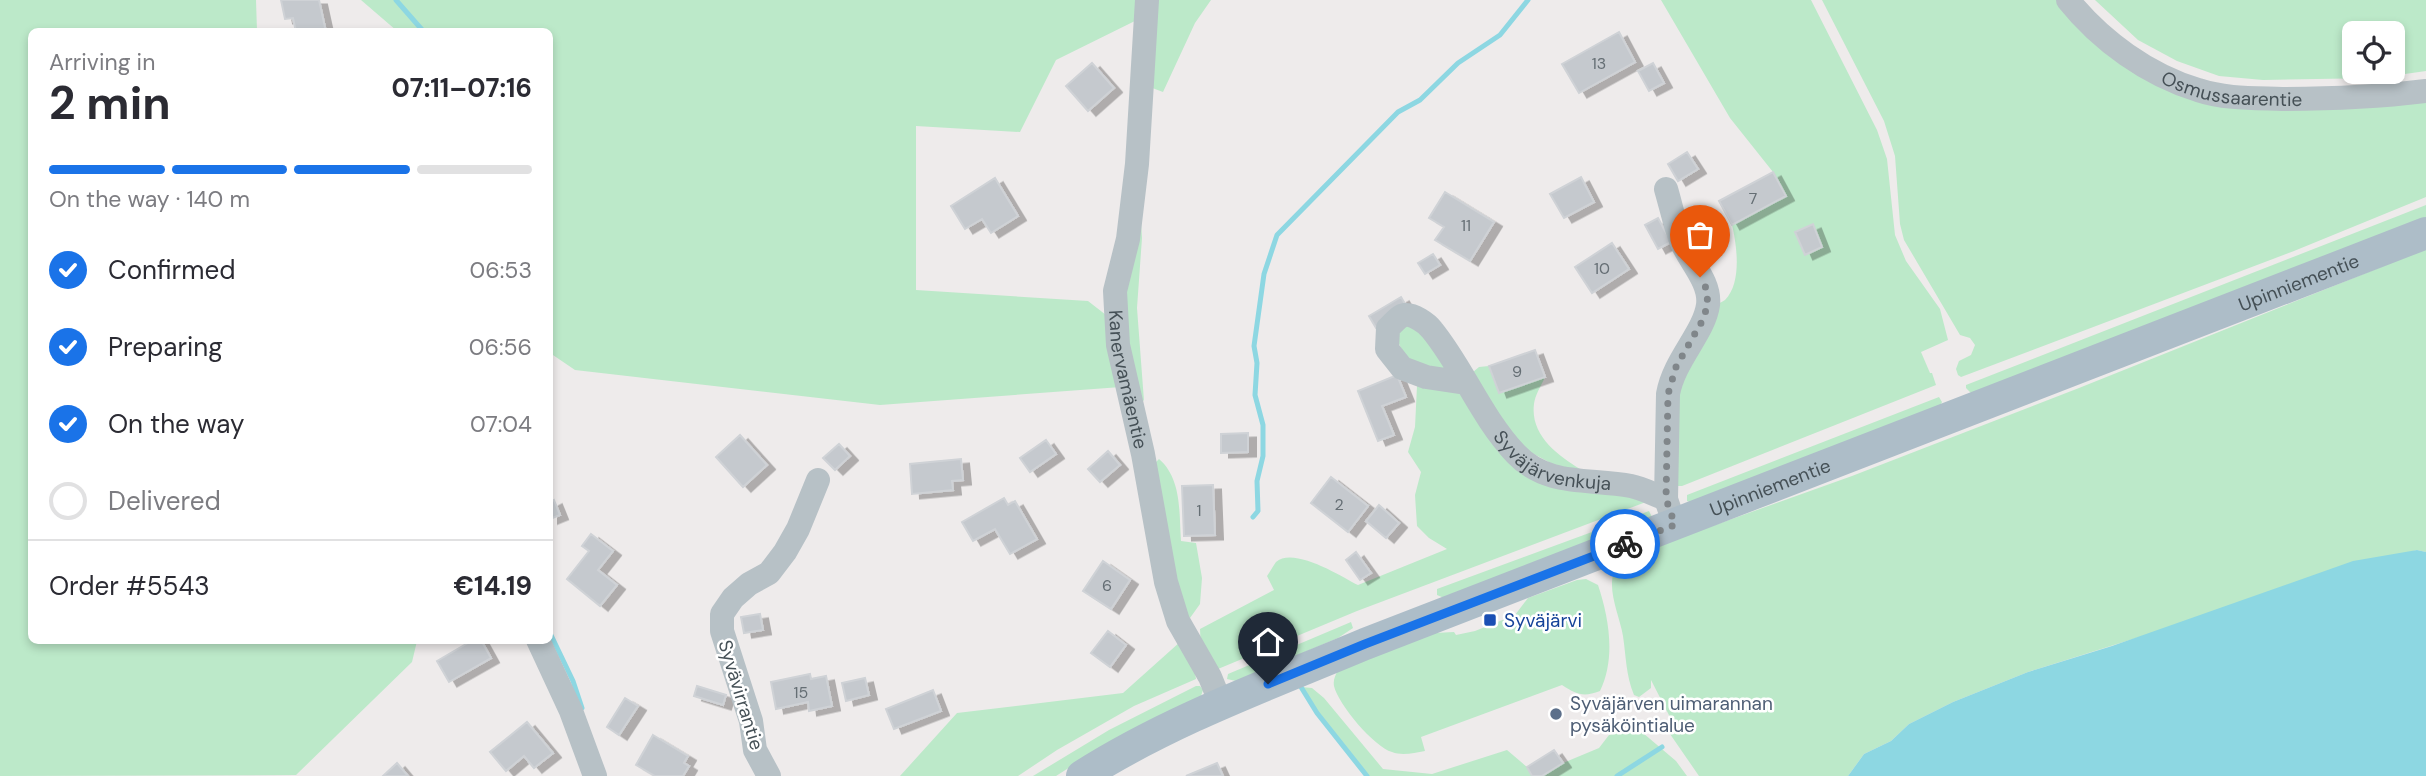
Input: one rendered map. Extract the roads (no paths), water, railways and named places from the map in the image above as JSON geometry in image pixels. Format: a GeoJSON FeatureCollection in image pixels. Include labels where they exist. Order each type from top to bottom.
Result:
{"type":"FeatureCollection","features":[{"type":"Feature","properties":{"kind":"main road","name":"Upinniementie"},"geometry":{"type":"LineString","coordinates":[[1082,776],[1222,704],[1670,512],[2426,233]]}},
{"type":"Feature","properties":{"kind":"street","name":"Kanervamäentie"},"geometry":{"type":"LineString","coordinates":[[1147,0],[1137,164],[1128,239],[1115,291],[1118,345],[1143,454],[1170,595],[1178,621],[1222,704]]}},
{"type":"Feature","properties":{"kind":"street","name":"Osmussaarentie"},"geometry":{"type":"LineString","coordinates":[[2068,0],[2105,37],[2131,58],[2155,72],[2198,90],[2223,96],[2312,99],[2426,91]]}},
{"type":"Feature","properties":{"kind":"street"},"geometry":{"type":"LineString","coordinates":[[1666,189],[1680,239],[1706,288],[1708,305],[1671,380],[1668,394],[1670,512]]}},
{"type":"Feature","properties":{"kind":"street","name":"Syväjärvenkuja"},"geometry":{"type":"LineString","coordinates":[[1466,383],[1495,429],[1529,466],[1545,474],[1576,482],[1632,486],[1670,512]]}},
{"type":"Feature","properties":{"kind":"street","name":"Syvävirrantie"},"geometry":{"type":"LineString","coordinates":[[769,776],[755,750],[751,721],[722,631],[722,614],[733,598],[749,584],[769,573],[785,552],[799,529],[818,480]]}},
{"type":"Feature","properties":{"kind":"street"},"geometry":{"type":"LineString","coordinates":[[540,644],[571,711],[595,776]]}},
{"type":"Feature","properties":{"kind":"water"},"geometry":{"type":"Polygon","coordinates":[[[2417,550],[2426,552],[2426,776],[1848,776],[1864,754],[1891,741],[1909,724],[1953,702],[2028,672],[2112,646],[2353,561],[2417,550]]]}},
{"type":"Feature","properties":{"kind":"waterway"},"geometry":{"type":"LineString","coordinates":[[396,0],[420,28]]}},
{"type":"Feature","properties":{"kind":"waterway"},"geometry":{"type":"LineString","coordinates":[[1253,517],[1258,511],[1257,481],[1263,456],[1263,425],[1255,395],[1257,363],[1254,346],[1264,274],[1277,235],[1398,112],[1420,100],[1458,63],[1500,35],[1528,0]]}},
{"type":"Feature","properties":{"kind":"waterway"},"geometry":{"type":"LineString","coordinates":[[553,639],[573,681],[582,708]]}},
{"type":"Feature","properties":{"kind":"waterway"},"geometry":{"type":"LineString","coordinates":[[1301,687],[1317,713],[1367,776]]}},
{"type":"Feature","properties":{"kind":"waterway"},"geometry":{"type":"LineString","coordinates":[[1617,776],[1662,747]]}},
{"type":"Feature","properties":{"kind":"place","name":"Syväjärvi"},"geometry":{"type":"Point","coordinates":[1490,620]}},
{"type":"Feature","properties":{"kind":"place","name":"Syväjärven uimarannan pysäköintialue"},"geometry":{"type":"Point","coordinates":[1556,714]}}]}
